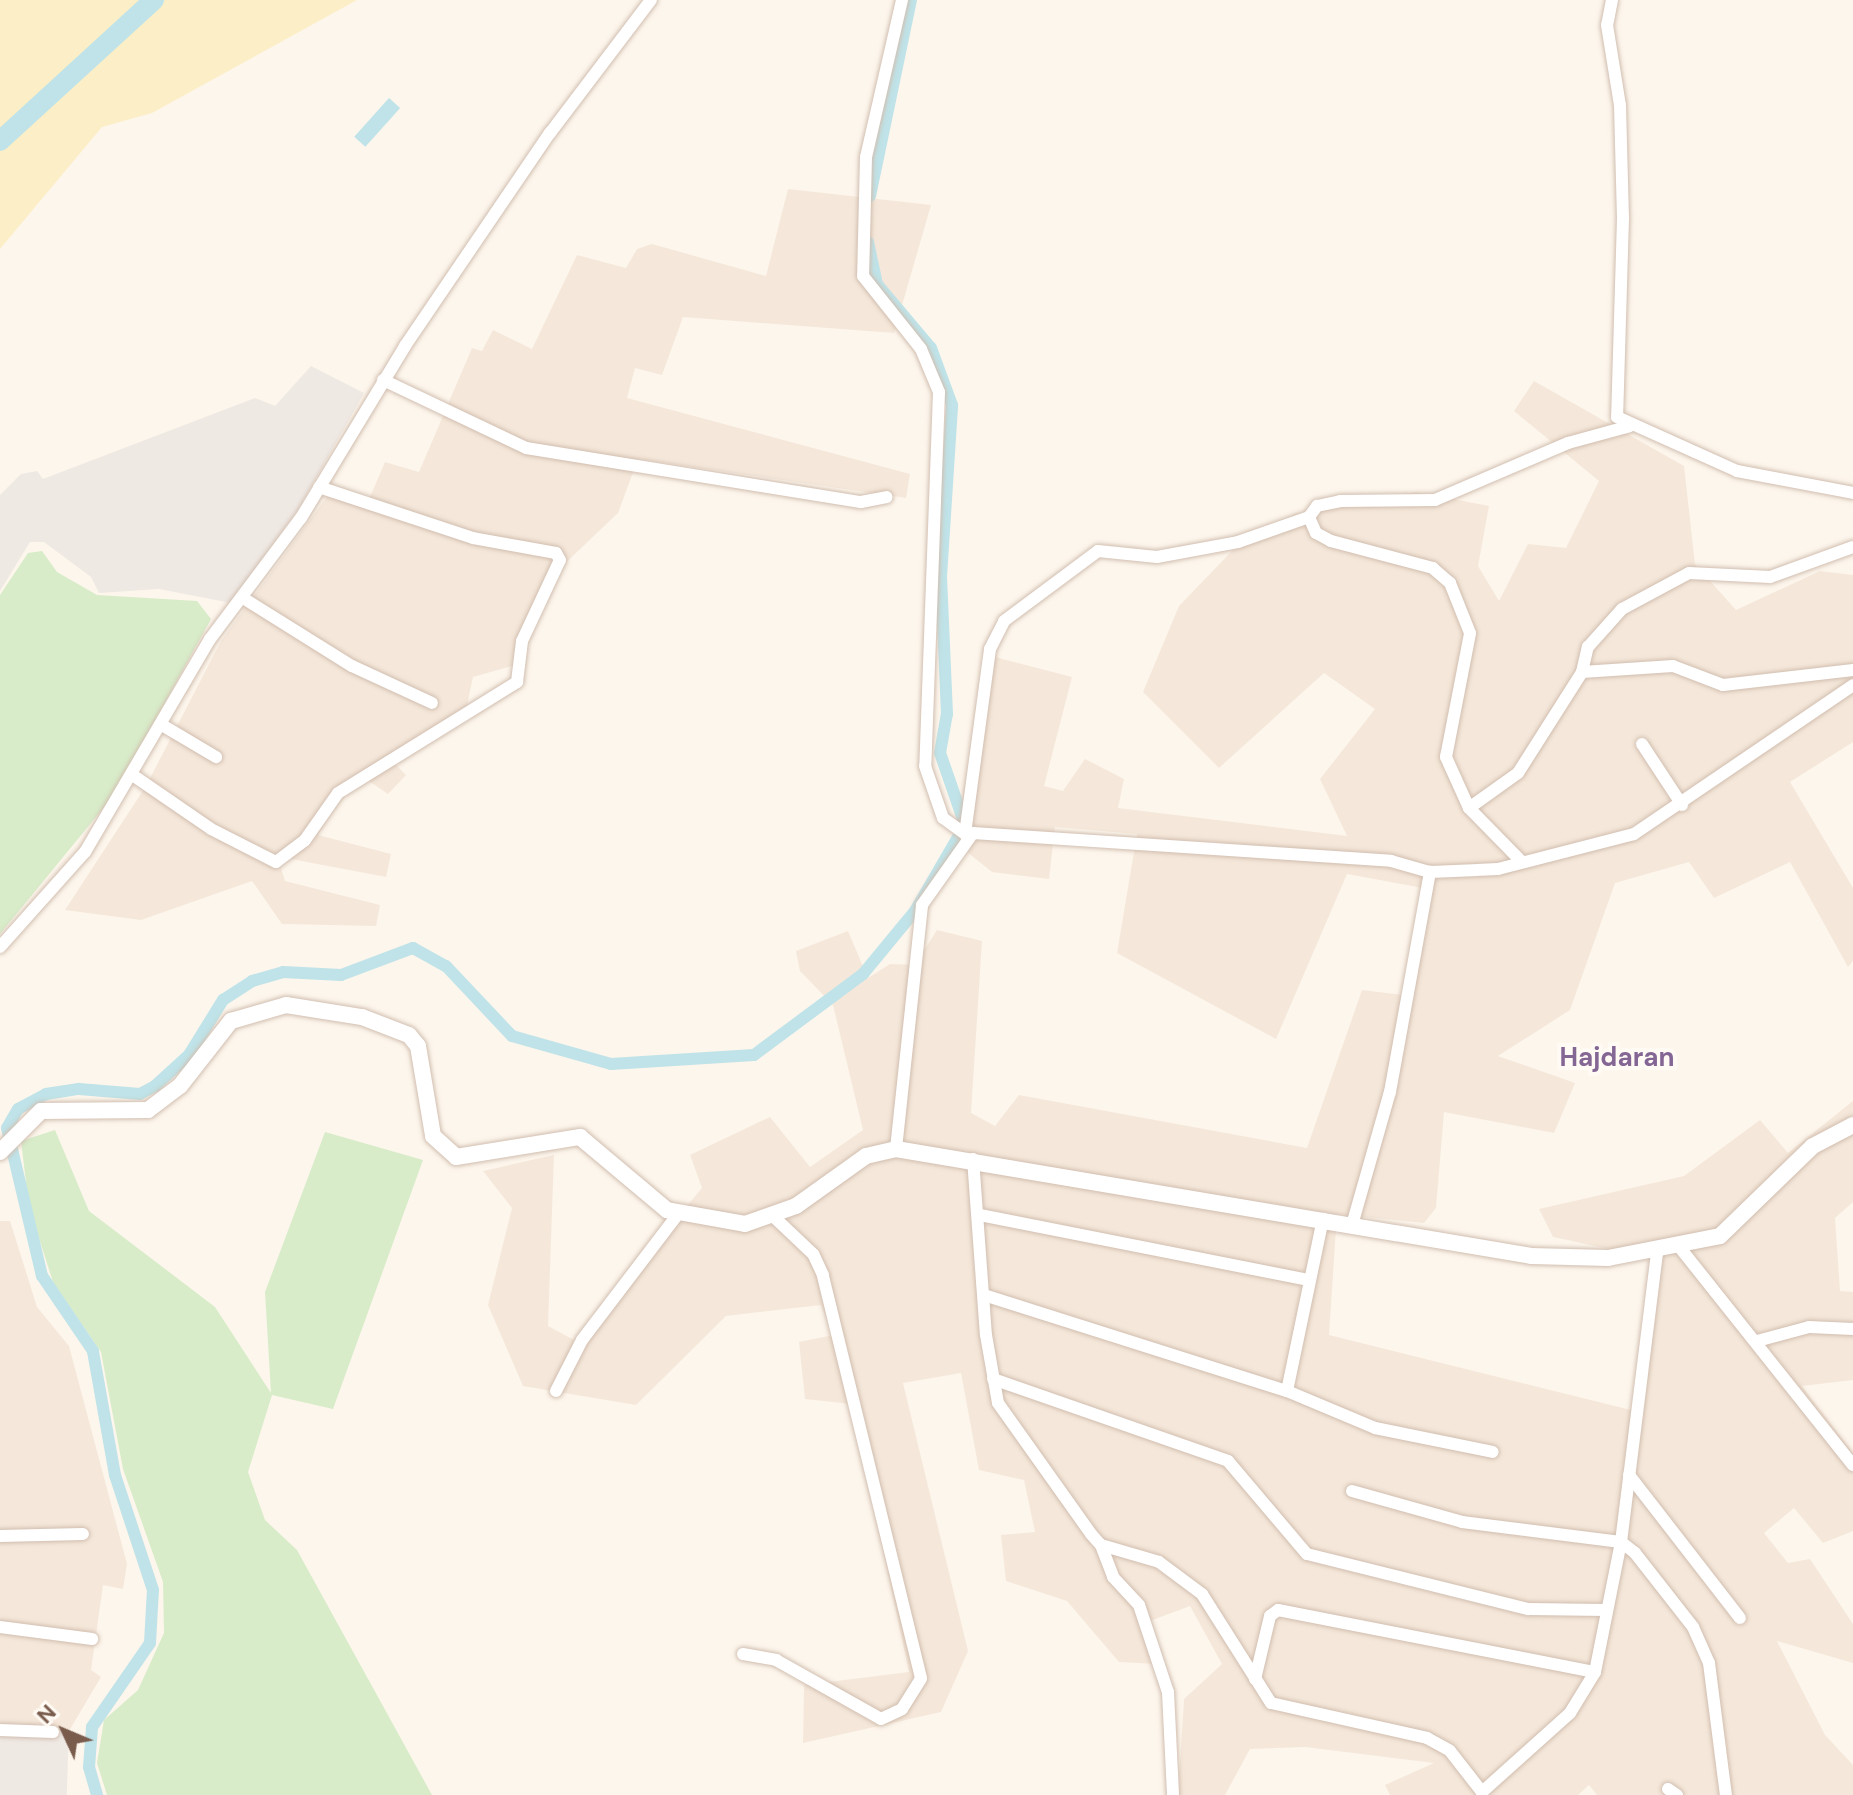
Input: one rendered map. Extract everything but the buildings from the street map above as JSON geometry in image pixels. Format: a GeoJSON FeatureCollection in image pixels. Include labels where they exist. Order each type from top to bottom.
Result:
{"type":"FeatureCollection","features":[{"type":"Feature","properties":{"kind":"main road"},"geometry":{"type":"LineString","coordinates":[[6,1142],[60,1106],[148,1110],[180,1086],[231,1021],[286,1005],[362,1017],[409,1035],[418,1046],[433,1136],[456,1157],[580,1137],[678,1214],[745,1224],[775,1218],[866,1156],[896,1149],[973,1159],[1531,1256],[1657,1253],[1681,1249],[1732,1229],[1813,1146],[1853,1125]]}},
{"type":"Feature","properties":{"kind":"street"},"geometry":{"type":"LineString","coordinates":[[0,947],[70,873],[134,776],[210,639],[243,598],[319,487],[383,380],[550,133],[651,0]]}},
{"type":"Feature","properties":{"kind":"street"},"geometry":{"type":"LineString","coordinates":[[902,0],[866,157],[861,248],[866,286],[921,349],[939,392],[932,714],[924,743],[925,766],[961,833]]}},
{"type":"Feature","properties":{"kind":"street"},"geometry":{"type":"LineString","coordinates":[[1612,0],[1607,25],[1620,105],[1623,218],[1614,396],[1617,417],[1630,426],[1737,471],[1853,493]]}},
{"type":"Feature","properties":{"kind":"street"},"geometry":{"type":"LineString","coordinates":[[383,380],[526,448],[861,502],[887,497]]}},
{"type":"Feature","properties":{"kind":"street"},"geometry":{"type":"LineString","coordinates":[[896,1149],[922,905],[961,833],[990,649],[1004,621],[1098,551],[1157,557],[1238,542],[1309,517],[1317,506],[1340,501],[1435,500],[1568,443],[1630,426]]}},
{"type":"Feature","properties":{"kind":"street"},"geometry":{"type":"LineString","coordinates":[[134,776],[211,829],[276,862],[305,840],[338,793],[517,682],[522,641],[560,560],[556,553],[473,538],[319,487]]}},
{"type":"Feature","properties":{"kind":"street"},"geometry":{"type":"LineString","coordinates":[[1309,517],[1316,533],[1331,541],[1433,568],[1454,591],[1470,633],[1446,757],[1469,808],[1522,862]]}},
{"type":"Feature","properties":{"kind":"street"},"geometry":{"type":"LineString","coordinates":[[1469,808],[1518,773],[1582,672],[1588,647],[1622,609],[1679,578],[1707,570],[1770,577],[1853,547]]}},
{"type":"Feature","properties":{"kind":"street"},"geometry":{"type":"LineString","coordinates":[[243,598],[352,666],[432,703]]}},
{"type":"Feature","properties":{"kind":"street"},"geometry":{"type":"LineString","coordinates":[[1582,672],[1673,666],[1723,685],[1853,670]]}},
{"type":"Feature","properties":{"kind":"street"},"geometry":{"type":"LineString","coordinates":[[961,833],[1391,861],[1430,872],[1522,862],[1634,834],[1682,805],[1853,685]]}},
{"type":"Feature","properties":{"kind":"street"},"geometry":{"type":"LineString","coordinates":[[162,725],[216,757]]}},
{"type":"Feature","properties":{"kind":"street"},"geometry":{"type":"LineString","coordinates":[[1642,744],[1682,805]]}},
{"type":"Feature","properties":{"kind":"street"},"geometry":{"type":"LineString","coordinates":[[1352,1225],[1390,1092],[1430,872]]}},
{"type":"Feature","properties":{"kind":"street"},"geometry":{"type":"LineString","coordinates":[[973,1159],[993,1379],[998,1403],[1101,1545],[1113,1577],[1144,1614],[1168,1692],[1173,1795]]}},
{"type":"Feature","properties":{"kind":"street"},"geometry":{"type":"LineString","coordinates":[[556,1391],[582,1340],[678,1214]]}},
{"type":"Feature","properties":{"kind":"street"},"geometry":{"type":"LineString","coordinates":[[980,1215],[1307,1280]]}},
{"type":"Feature","properties":{"kind":"street"},"geometry":{"type":"LineString","coordinates":[[743,1654],[776,1660],[881,1719],[902,1709],[921,1678],[823,1275],[813,1254],[775,1218]]}},
{"type":"Feature","properties":{"kind":"street"},"geometry":{"type":"LineString","coordinates":[[1287,1391],[1307,1280],[1323,1219]]}},
{"type":"Feature","properties":{"kind":"street"},"geometry":{"type":"LineString","coordinates":[[1681,1249],[1853,1465]]}},
{"type":"Feature","properties":{"kind":"street"},"geometry":{"type":"LineString","coordinates":[[1101,1545],[1136,1552],[1182,1576],[1216,1614],[1271,1703],[1427,1738],[1450,1751],[1482,1792],[1559,1724],[1595,1672],[1621,1542],[1657,1253]]}},
{"type":"Feature","properties":{"kind":"street"},"geometry":{"type":"LineString","coordinates":[[987,1296],[1287,1391],[1375,1428],[1493,1452]]}},
{"type":"Feature","properties":{"kind":"street"},"geometry":{"type":"LineString","coordinates":[[1757,1341],[1809,1327],[1853,1329]]}},
{"type":"Feature","properties":{"kind":"street"},"geometry":{"type":"LineString","coordinates":[[993,1379],[1228,1461],[1307,1554],[1528,1609],[1606,1610]]}},
{"type":"Feature","properties":{"kind":"street"},"geometry":{"type":"LineString","coordinates":[[1629,1475],[1740,1618]]}},
{"type":"Feature","properties":{"kind":"street"},"geometry":{"type":"LineString","coordinates":[[1352,1491],[1462,1522],[1621,1542],[1700,1642],[1726,1795]]}},
{"type":"Feature","properties":{"kind":"street"},"geometry":{"type":"LineString","coordinates":[[0,1536],[83,1534]]}},
{"type":"Feature","properties":{"kind":"street"},"geometry":{"type":"LineString","coordinates":[[1255,1679],[1270,1616],[1278,1610],[1595,1672]]}},
{"type":"Feature","properties":{"kind":"street"},"geometry":{"type":"LineString","coordinates":[[0,1627],[92,1639]]}},
{"type":"Feature","properties":{"kind":"street"},"geometry":{"type":"LineString","coordinates":[[0,1730],[53,1732]]}},
{"type":"Feature","properties":{"kind":"shaded area"},"geometry":{"type":"Polygon","coordinates":[[[788,189],[931,205],[894,333],[683,317],[662,375],[635,368],[627,398],[910,474],[906,498],[638,459],[618,513],[558,570],[519,664],[473,677],[466,710],[395,764],[406,775],[388,794],[360,775],[327,820],[318,835],[391,854],[386,877],[291,859],[280,865],[285,881],[380,905],[376,926],[282,924],[252,881],[141,920],[65,910],[146,786],[221,641],[329,494],[370,497],[385,462],[419,472],[472,348],[482,351],[493,330],[532,349],[577,255],[626,268],[637,249],[652,244],[766,276],[788,189]]]}},
{"type":"Feature","properties":{"kind":"shaded area"},"geometry":{"type":"Polygon","coordinates":[[[311,366],[364,393],[299,508],[231,603],[159,589],[99,593],[91,577],[44,542],[30,542],[0,591],[0,495],[21,474],[37,471],[43,479],[255,398],[275,406],[311,366]]]}},
{"type":"Feature","properties":{"kind":"shaded area"},"geometry":{"type":"Polygon","coordinates":[[[1534,381],[1684,466],[1695,564],[1736,610],[1820,571],[1853,575],[1853,742],[1790,782],[1853,888],[1853,961],[1848,967],[1790,862],[1714,898],[1689,862],[1615,883],[1570,1010],[1498,1056],[1575,1083],[1554,1133],[1444,1112],[1436,1208],[1424,1223],[1337,1214],[1329,1335],[1635,1411],[1656,1259],[1553,1237],[1539,1209],[1684,1176],[1760,1120],[1788,1153],[1853,1101],[1853,1202],[1835,1218],[1840,1291],[1853,1292],[1853,1380],[1802,1386],[1853,1453],[1853,1531],[1823,1543],[1794,1508],[1764,1533],[1788,1563],[1810,1559],[1853,1624],[1853,1663],[1777,1641],[1825,1735],[1853,1765],[1853,1795],[1597,1795],[1589,1785],[1578,1795],[1390,1795],[1385,1785],[1434,1763],[1305,1747],[1250,1749],[1225,1795],[1178,1795],[1184,1699],[1222,1664],[1190,1606],[1150,1621],[1157,1664],[1119,1662],[1067,1601],[1006,1581],[1001,1535],[1035,1532],[1024,1480],[979,1470],[961,1373],[903,1383],[968,1651],[941,1712],[803,1743],[804,1685],[909,1672],[852,1404],[805,1399],[799,1342],[834,1335],[821,1305],[726,1316],[636,1405],[523,1386],[488,1305],[512,1208],[483,1171],[554,1155],[548,1326],[574,1340],[702,1188],[690,1155],[770,1117],[810,1167],[863,1130],[833,1005],[800,971],[796,951],[848,931],[868,978],[890,964],[915,965],[937,930],[982,941],[971,1113],[995,1126],[1019,1095],[1307,1148],[1362,990],[1403,995],[1423,888],[1347,874],[1276,1039],[1117,953],[1137,834],[1055,827],[1049,879],[992,872],[952,840],[995,657],[1072,677],[1044,786],[1063,791],[1085,759],[1124,779],[1118,808],[1347,836],[1320,779],[1375,709],[1324,673],[1219,768],[1143,692],[1179,606],[1233,550],[1294,514],[1416,492],[1489,506],[1478,566],[1499,601],[1528,544],[1566,548],[1599,481],[1514,411],[1534,381]]]}},
{"type":"Feature","properties":{"kind":"shaded area"},"geometry":{"type":"Polygon","coordinates":[[[0,1221],[10,1221],[37,1307],[69,1346],[127,1564],[123,1589],[103,1585],[91,1670],[101,1677],[69,1731],[0,1729],[0,1221]]]}},
{"type":"Feature","properties":{"kind":"shaded area"},"geometry":{"type":"Polygon","coordinates":[[[0,1729],[69,1731],[67,1795],[0,1795],[0,1729]]]}},
{"type":"Feature","properties":{"kind":"green space"},"geometry":{"type":"Polygon","coordinates":[[[42,551],[57,572],[97,595],[197,601],[211,619],[114,795],[0,934],[0,595],[28,553],[42,551]]]}},
{"type":"Feature","properties":{"kind":"green space"},"geometry":{"type":"Polygon","coordinates":[[[55,1130],[89,1211],[215,1307],[271,1393],[265,1292],[325,1132],[423,1160],[333,1409],[272,1395],[248,1472],[265,1520],[297,1550],[432,1795],[107,1795],[97,1763],[104,1720],[138,1690],[164,1633],[163,1582],[123,1469],[101,1352],[53,1282],[29,1207],[21,1141],[55,1130]]]}},
{"type":"Feature","properties":{"kind":"sand"},"geometry":{"type":"Polygon","coordinates":[[[0,0],[357,0],[152,113],[102,127],[0,249],[0,0]]]}},
{"type":"Feature","properties":{"kind":"water"},"geometry":{"type":"Polygon","coordinates":[[[389,98],[400,108],[365,147],[354,137],[389,98]]]}},
{"type":"Feature","properties":{"kind":"waterway"},"geometry":{"type":"LineString","coordinates":[[0,141],[154,0]]}},
{"type":"Feature","properties":{"kind":"waterway"},"geometry":{"type":"LineString","coordinates":[[870,196],[911,0]]}},
{"type":"Feature","properties":{"kind":"waterway"},"geometry":{"type":"LineString","coordinates":[[97,1795],[89,1767],[92,1727],[150,1643],[153,1590],[115,1475],[93,1351],[42,1276],[7,1128],[18,1109],[46,1094],[79,1089],[140,1094],[155,1086],[189,1055],[223,1000],[252,981],[283,972],[341,975],[413,948],[446,966],[512,1036],[611,1064],[754,1055],[863,974],[915,911],[965,825],[940,753],[947,714],[941,577],[952,405],[931,348],[877,284],[868,242]]}},
{"type":"Feature","properties":{"kind":"district","name":"Hajdaran"},"geometry":{"type":"Point","coordinates":[1617,1058]}}]}
